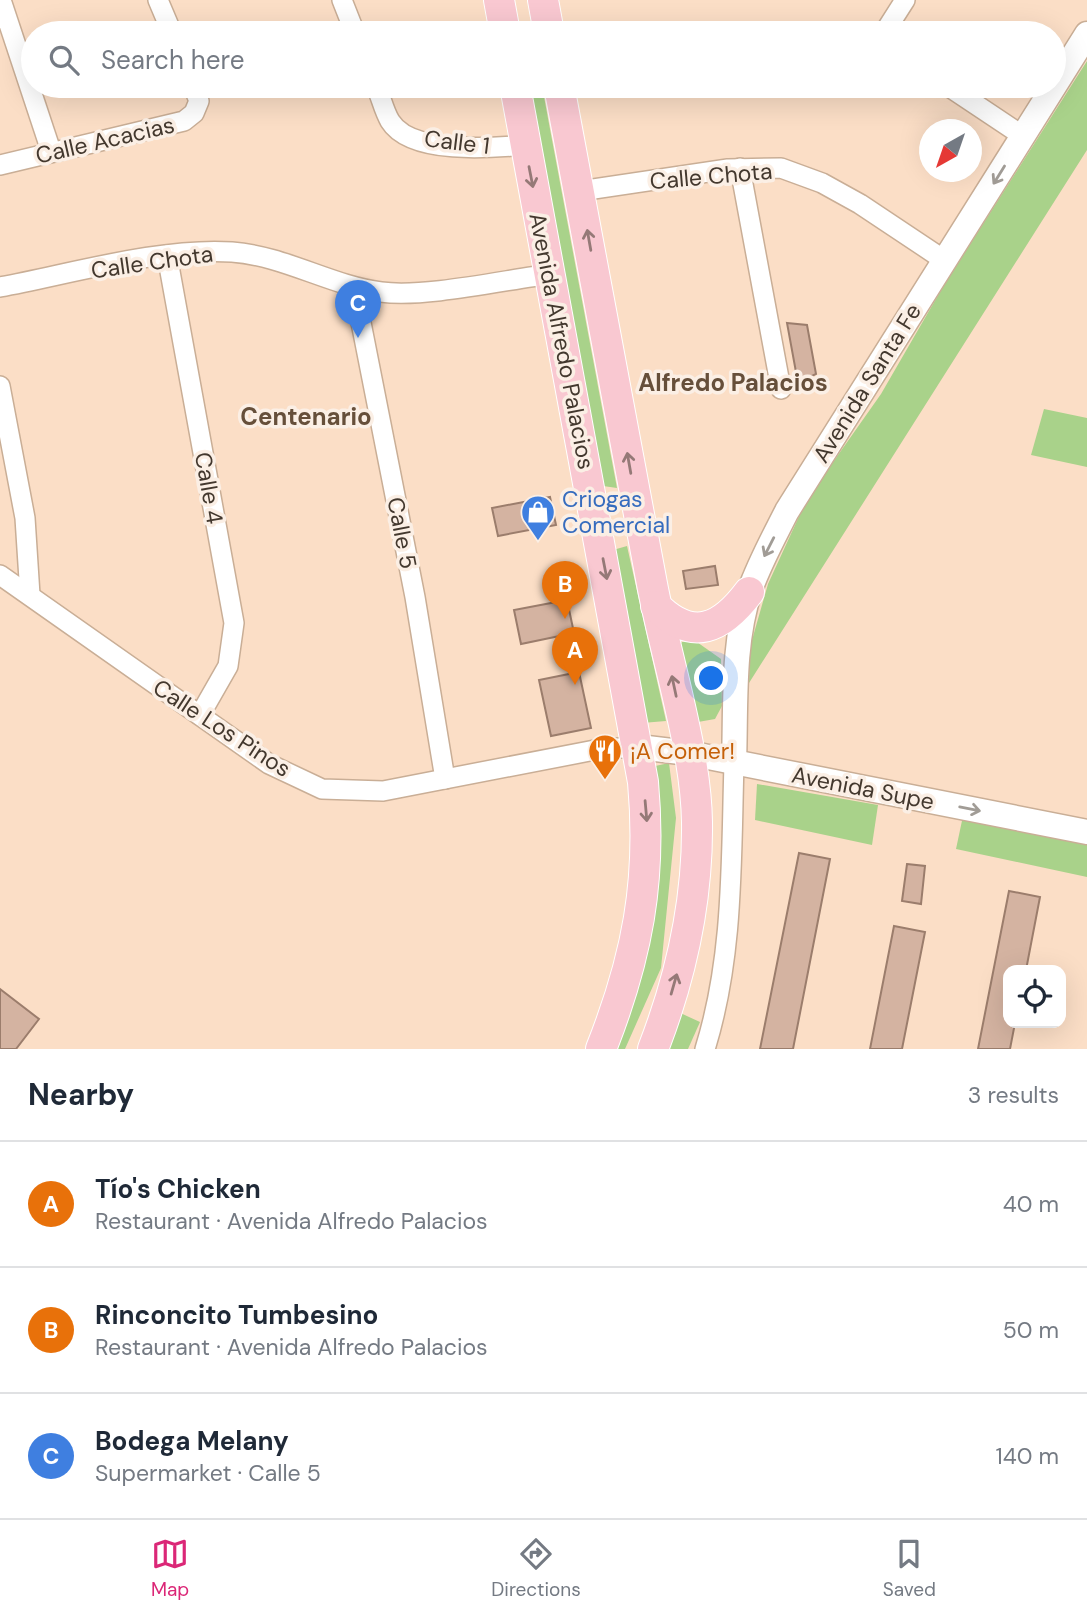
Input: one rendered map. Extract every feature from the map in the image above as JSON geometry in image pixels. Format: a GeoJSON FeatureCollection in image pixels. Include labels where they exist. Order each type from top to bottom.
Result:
{"type":"FeatureCollection","features":[{"type":"Feature","properties":{"kind":"main road"},"geometry":{"type":"LineString","coordinates":[[499,0],[503,21]]}},
{"type":"Feature","properties":{"kind":"main road"},"geometry":{"type":"LineString","coordinates":[[543,0],[547,21]]}},
{"type":"Feature","properties":{"kind":"main road","name":"Avenida Alfredo Palacios"},"geometry":{"type":"LineString","coordinates":[[516,98],[639,747],[647,828],[642,911],[618,1004],[601,1049]]}},
{"type":"Feature","properties":{"kind":"main road","name":"Avenida Alfredo Palacios"},"geometry":{"type":"LineString","coordinates":[[561,98],[656,606],[688,753],[697,822],[696,869],[690,919],[679,969],[653,1049]]}},
{"type":"Feature","properties":{"kind":"main road"},"geometry":{"type":"LineString","coordinates":[[596,521],[639,514]]}},
{"type":"Feature","properties":{"kind":"main road"},"geometry":{"type":"LineString","coordinates":[[656,606],[682,625],[698,628],[728,618],[750,592]]}},
{"type":"Feature","properties":{"kind":"street"},"geometry":{"type":"LineString","coordinates":[[1,0],[6,38],[21,76]]}},
{"type":"Feature","properties":{"kind":"street"},"geometry":{"type":"LineString","coordinates":[[158,0],[167,21]]}},
{"type":"Feature","properties":{"kind":"street"},"geometry":{"type":"LineString","coordinates":[[342,0],[350,21]]}},
{"type":"Feature","properties":{"kind":"street"},"geometry":{"type":"LineString","coordinates":[[892,21],[905,0]]}},
{"type":"Feature","properties":{"kind":"street","name":"Avenida Santa Fe"},"geometry":{"type":"LineString","coordinates":[[1066,67],[1087,34]]}},
{"type":"Feature","properties":{"kind":"street"},"geometry":{"type":"LineString","coordinates":[[30,98],[51,151]]}},
{"type":"Feature","properties":{"kind":"street","name":"Calle Acacias"},"geometry":{"type":"LineString","coordinates":[[0,165],[184,121],[194,113],[196,98]]}},
{"type":"Feature","properties":{"kind":"street","name":"Calle 1"},"geometry":{"type":"LineString","coordinates":[[381,98],[391,122],[404,134],[436,145],[482,149],[525,145]]}},
{"type":"Feature","properties":{"kind":"street"},"geometry":{"type":"LineString","coordinates":[[966,98],[1023,136]]}},
{"type":"Feature","properties":{"kind":"street","name":"Avenida Santa Fe"},"geometry":{"type":"LineString","coordinates":[[734,763],[738,657],[750,592],[788,511],[1047,98]]}},
{"type":"Feature","properties":{"kind":"street"},"geometry":{"type":"LineString","coordinates":[[740,168],[781,390]]}},
{"type":"Feature","properties":{"kind":"street","name":"Calle Chota"},"geometry":{"type":"LineString","coordinates":[[580,191],[740,168],[782,168],[822,183],[860,204],[944,260]]}},
{"type":"Feature","properties":{"kind":"street","name":"Calle Chota"},"geometry":{"type":"LineString","coordinates":[[0,287],[167,255],[229,251],[261,255],[354,287],[383,293],[416,292],[551,274]]}},
{"type":"Feature","properties":{"kind":"street","name":"Calle 4"},"geometry":{"type":"LineString","coordinates":[[167,255],[234,623],[228,666],[200,715]]}},
{"type":"Feature","properties":{"kind":"street","name":"Calle 5"},"geometry":{"type":"LineString","coordinates":[[354,287],[415,597],[445,779]]}},
{"type":"Feature","properties":{"kind":"street"},"geometry":{"type":"LineString","coordinates":[[0,386],[25,518],[30,596]]}},
{"type":"Feature","properties":{"kind":"street","name":"Calle Los Pinos"},"geometry":{"type":"LineString","coordinates":[[0,575],[269,764],[322,789],[383,791],[600,749],[639,747]]}},
{"type":"Feature","properties":{"kind":"street","name":"Avenida Supe"},"geometry":{"type":"LineString","coordinates":[[639,747],[688,753],[1087,832]]}},
{"type":"Feature","properties":{"kind":"street"},"geometry":{"type":"LineString","coordinates":[[705,1049],[715,1017],[726,948],[734,834],[734,763]]}},
{"type":"Feature","properties":{"kind":"green space"},"geometry":{"type":"Polygon","coordinates":[[[1087,61],[1087,150],[749,683],[750,647],[768,584],[807,499],[881,394],[944,285],[1063,98],[1066,98],[1087,61]]]}},
{"type":"Feature","properties":{"kind":"green space"},"geometry":{"type":"Polygon","coordinates":[[[525,98],[544,98],[617,488],[596,485],[525,98]]]}},
{"type":"Feature","properties":{"kind":"green space"},"geometry":{"type":"Polygon","coordinates":[[[1044,409],[1087,418],[1087,467],[1031,455],[1044,409]]]}},
{"type":"Feature","properties":{"kind":"green space"},"geometry":{"type":"Polygon","coordinates":[[[627,546],[666,721],[642,723],[606,552],[627,546]]]}},
{"type":"Feature","properties":{"kind":"green space"},"geometry":{"type":"Polygon","coordinates":[[[694,640],[721,659],[722,706],[715,719],[698,722],[674,653],[682,642],[694,640]]]}},
{"type":"Feature","properties":{"kind":"green space"},"geometry":{"type":"Polygon","coordinates":[[[669,763],[676,818],[661,968],[625,1049],[604,1049],[637,968],[646,768],[669,763]]]}},
{"type":"Feature","properties":{"kind":"green space"},"geometry":{"type":"Polygon","coordinates":[[[757,784],[878,805],[872,845],[755,820],[757,784]]]}},
{"type":"Feature","properties":{"kind":"green space"},"geometry":{"type":"Polygon","coordinates":[[[963,816],[1087,842],[1087,877],[956,849],[963,816]]]}},
{"type":"Feature","properties":{"kind":"green space"},"geometry":{"type":"Polygon","coordinates":[[[676,1011],[700,1022],[688,1049],[660,1049],[676,1011]]]}},
{"type":"Feature","properties":{"kind":"building"},"geometry":{"type":"Polygon","coordinates":[[[787,323],[807,325],[816,374],[798,383],[787,323]]]}},
{"type":"Feature","properties":{"kind":"building"},"geometry":{"type":"Polygon","coordinates":[[[550,497],[556,525],[498,536],[492,508],[550,497]]]}},
{"type":"Feature","properties":{"kind":"building"},"geometry":{"type":"Polygon","coordinates":[[[715,566],[718,585],[686,589],[683,571],[715,566]]]}},
{"type":"Feature","properties":{"kind":"building"},"geometry":{"type":"Polygon","coordinates":[[[567,600],[574,633],[521,644],[514,610],[567,600]]]}},
{"type":"Feature","properties":{"kind":"building"},"geometry":{"type":"Polygon","coordinates":[[[579,672],[591,728],[551,736],[539,680],[579,672]]]}},
{"type":"Feature","properties":{"kind":"building"},"geometry":{"type":"Polygon","coordinates":[[[799,853],[830,859],[793,1049],[760,1049],[799,853]]]}},
{"type":"Feature","properties":{"kind":"building"},"geometry":{"type":"Polygon","coordinates":[[[907,864],[925,866],[921,904],[902,901],[907,864]]]}},
{"type":"Feature","properties":{"kind":"building"},"geometry":{"type":"Polygon","coordinates":[[[1009,891],[1040,897],[1027,965],[1003,965],[1003,1028],[1014,1028],[1010,1049],[978,1049],[1009,891]]]}},
{"type":"Feature","properties":{"kind":"building"},"geometry":{"type":"Polygon","coordinates":[[[894,926],[925,932],[902,1049],[870,1049],[894,926]]]}},
{"type":"Feature","properties":{"kind":"building"},"geometry":{"type":"Polygon","coordinates":[[[0,989],[39,1019],[16,1049],[0,1049],[0,989]]]}},
{"type":"Feature","properties":{"kind":"place","name":"Bodega Melany"},"geometry":{"type":"Point","coordinates":[358,338]}},
{"type":"Feature","properties":{"kind":"place","name":"Criogas Comercial"},"geometry":{"type":"Point","coordinates":[538,542]}},
{"type":"Feature","properties":{"kind":"place","name":"Rinconcito Tumbesino"},"geometry":{"type":"Point","coordinates":[565,619]}},
{"type":"Feature","properties":{"kind":"place","name":"Tío's Chicken"},"geometry":{"type":"Point","coordinates":[575,685]}},
{"type":"Feature","properties":{"kind":"place","name":"¡A Comer!"},"geometry":{"type":"Point","coordinates":[605,781]}},
{"type":"Feature","properties":{"kind":"district","name":"Alfredo Palacios"},"geometry":{"type":"Point","coordinates":[733,382]}},
{"type":"Feature","properties":{"kind":"district","name":"Centenario"},"geometry":{"type":"Point","coordinates":[306,416]}}]}
